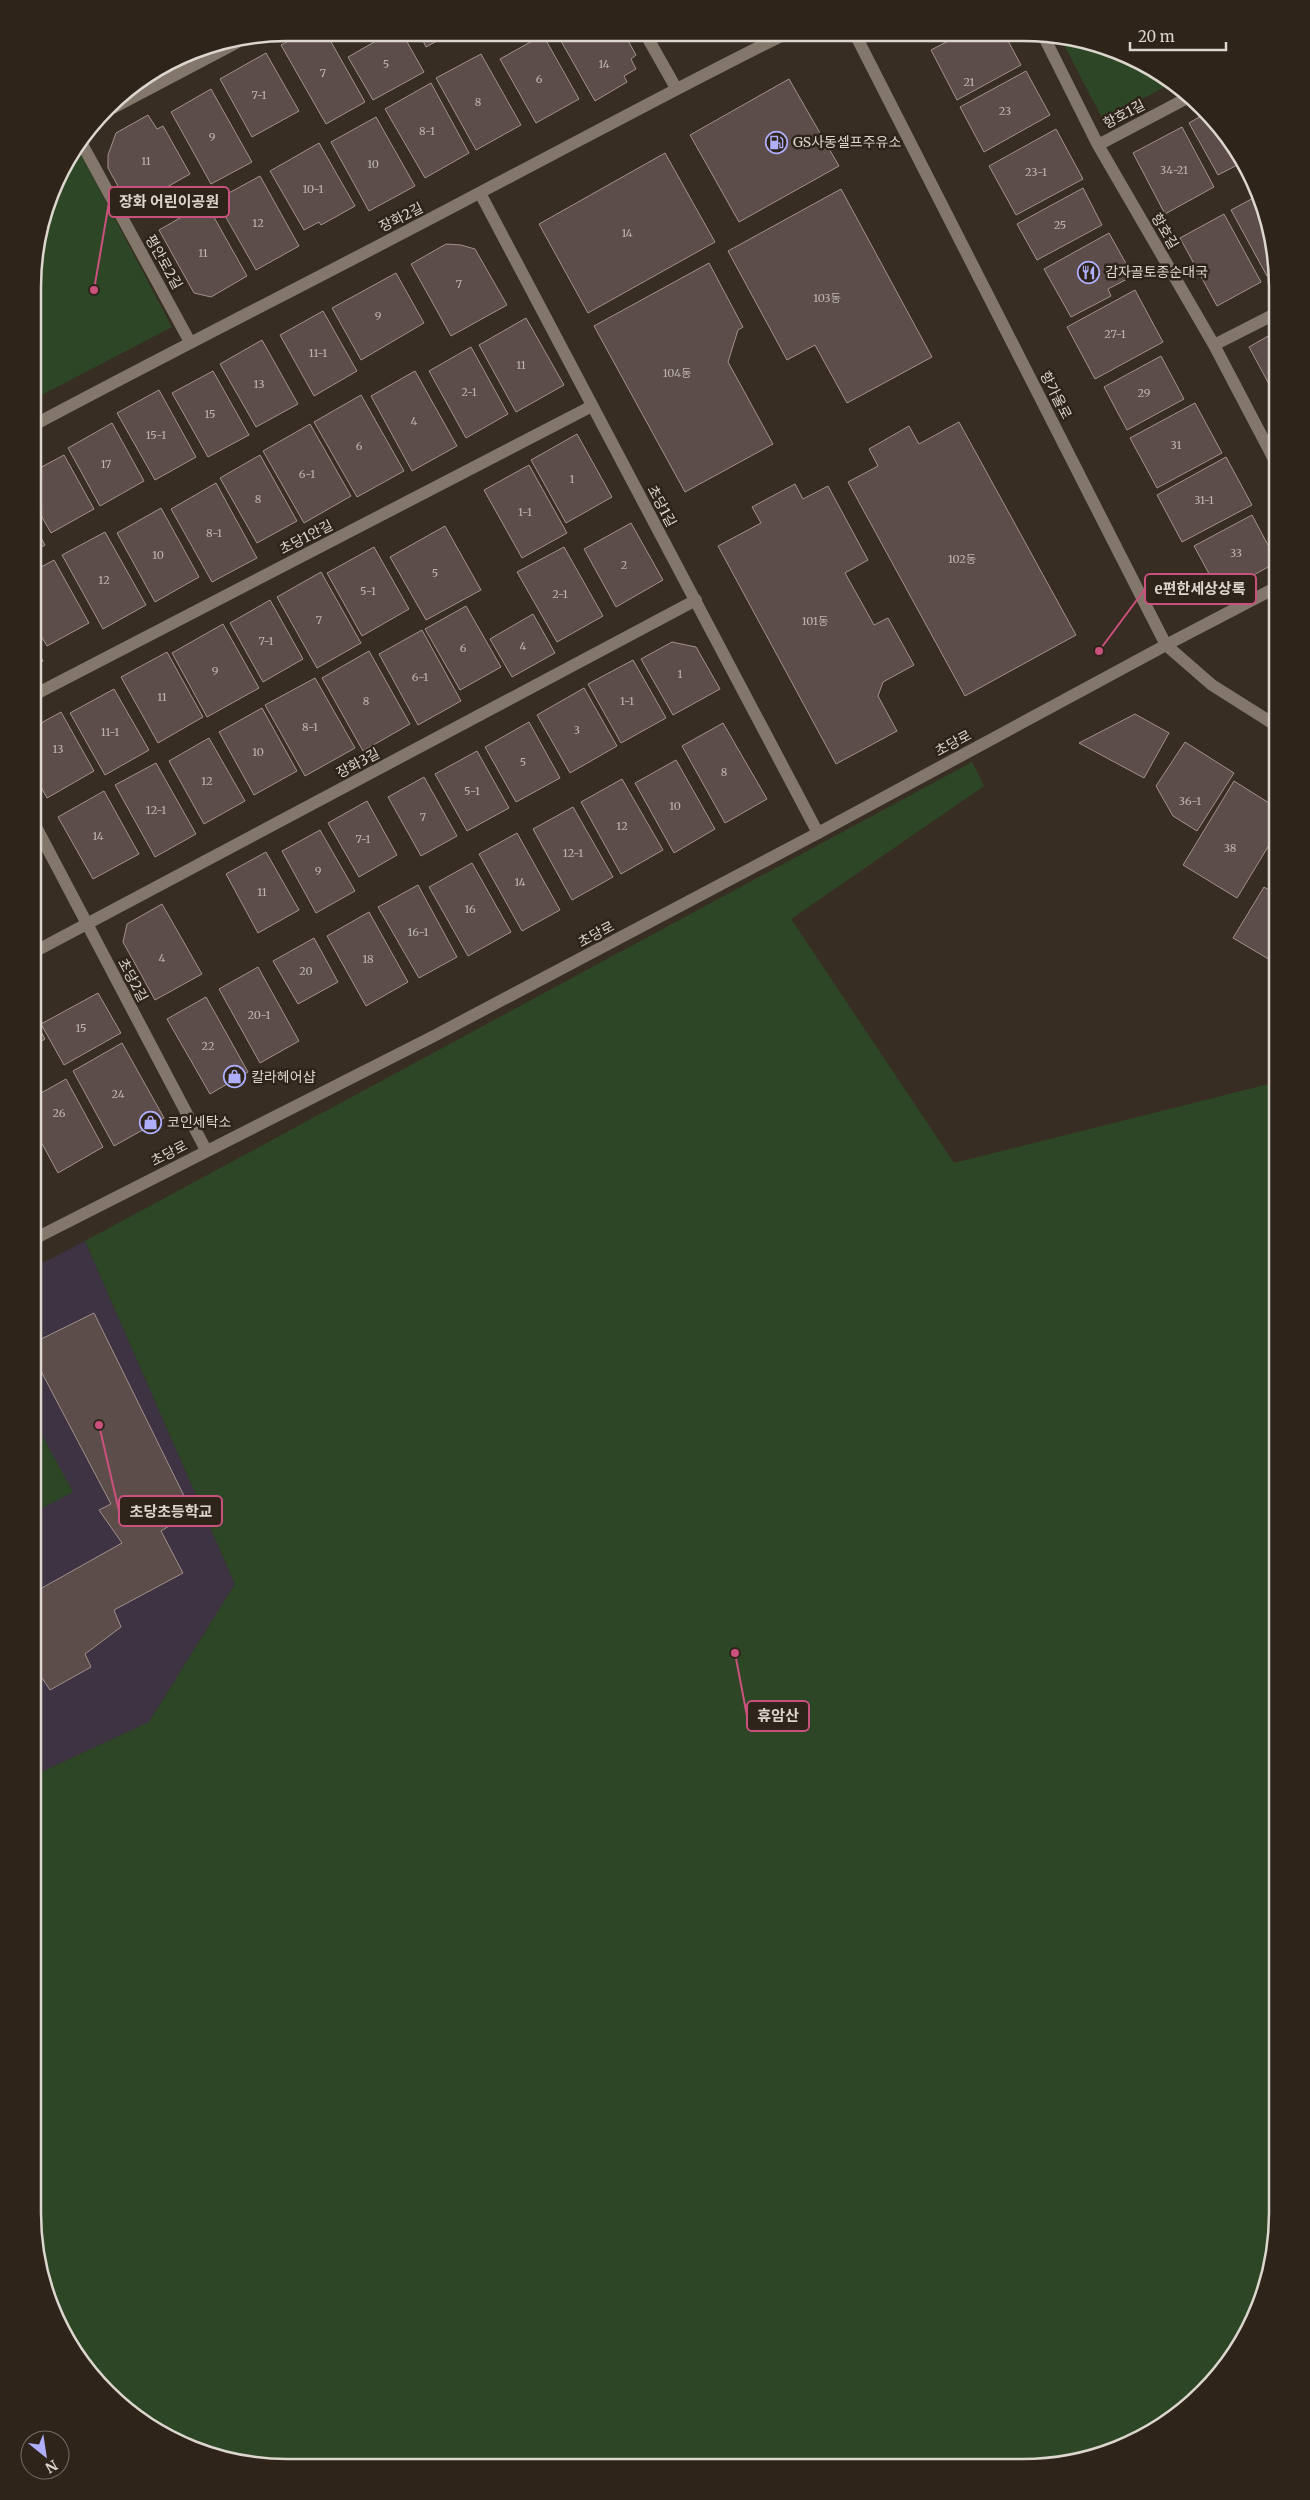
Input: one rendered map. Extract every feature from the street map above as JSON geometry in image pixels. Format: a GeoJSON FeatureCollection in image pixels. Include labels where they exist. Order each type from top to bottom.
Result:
{"type":"FeatureCollection","features":[{"type":"Feature","properties":{"kind":"street"},"geometry":{"type":"LineString","coordinates":[[649,41],[676,88]]}},
{"type":"Feature","properties":{"kind":"street","name":"장화2길"},"geometry":{"type":"LineString","coordinates":[[41,421],[190,342],[480,193],[676,88],[771,41]]}},
{"type":"Feature","properties":{"kind":"street","name":"항가울로"},"geometry":{"type":"LineString","coordinates":[[859,41],[1166,645],[1212,685],[1269,721]]}},
{"type":"Feature","properties":{"kind":"street","name":"항호길"},"geometry":{"type":"LineString","coordinates":[[1047,42],[1098,145],[1214,345],[1269,448]]}},
{"type":"Feature","properties":{"kind":"street"},"geometry":{"type":"LineString","coordinates":[[127,100],[219,51]]}},
{"type":"Feature","properties":{"kind":"street","name":"항호1길"},"geometry":{"type":"LineString","coordinates":[[1098,145],[1183,100]]}},
{"type":"Feature","properties":{"kind":"street","name":"평안로2길"},"geometry":{"type":"LineString","coordinates":[[84,148],[190,342]]}},
{"type":"Feature","properties":{"kind":"street","name":"초당1길"},"geometry":{"type":"LineString","coordinates":[[480,193],[818,833]]}},
{"type":"Feature","properties":{"kind":"street"},"geometry":{"type":"LineString","coordinates":[[1214,345],[1269,318]]}},
{"type":"Feature","properties":{"kind":"street","name":"초당1안길"},"geometry":{"type":"LineString","coordinates":[[41,691],[592,406]]}},
{"type":"Feature","properties":{"kind":"street","name":"초당로"},"geometry":{"type":"LineString","coordinates":[[41,1235],[434,1036],[1269,591]]}},
{"type":"Feature","properties":{"kind":"street","name":"장화3길"},"geometry":{"type":"LineString","coordinates":[[41,948],[696,600]]}},
{"type":"Feature","properties":{"kind":"street","name":"초당2길"},"geometry":{"type":"LineString","coordinates":[[41,836],[206,1150]]}},
{"type":"Feature","properties":{"kind":"shaded area"},"geometry":{"type":"Polygon","coordinates":[[[85,1241],[235,1584],[149,1722],[41,1772],[41,1263],[85,1241]]]}},
{"type":"Feature","properties":{"kind":"green space"},"geometry":{"type":"Polygon","coordinates":[[[1064,45],[1102,54],[1117,60],[1146,74],[1165,87],[1103,120],[1064,45]]]}},
{"type":"Feature","properties":{"kind":"green space"},"geometry":{"type":"Polygon","coordinates":[[[81,154],[172,327],[41,395],[41,287],[43,255],[54,208],[67,178],[81,154]]]}},
{"type":"Feature","properties":{"kind":"green space"},"geometry":{"type":"Polygon","coordinates":[[[972,762],[984,786],[791,919],[954,1163],[1269,1084],[1269,2213],[1264,2261],[1250,2307],[1227,2350],[1197,2387],[1173,2408],[1132,2433],[1102,2446],[1055,2457],[1023,2459],[287,2459],[239,2454],[193,2440],[150,2417],[113,2387],[92,2363],[67,2322],[54,2292],[43,2245],[41,2213],[41,1772],[149,1722],[235,1584],[85,1241],[972,762]]]}},
{"type":"Feature","properties":{"kind":"green space"},"geometry":{"type":"Polygon","coordinates":[[[41,1434],[73,1492],[41,1509],[41,1434]]]}},
{"type":"Feature","properties":{"kind":"building"},"geometry":{"type":"Polygon","coordinates":[[[289,41],[331,41],[365,102],[326,124],[281,45],[289,41]]]}},
{"type":"Feature","properties":{"kind":"building"},"geometry":{"type":"Polygon","coordinates":[[[376,41],[407,41],[424,72],[373,100],[348,57],[376,41]]]}},
{"type":"Feature","properties":{"kind":"building"},"geometry":{"type":"Polygon","coordinates":[[[423,41],[437,41],[426,47],[423,41]]]}},
{"type":"Feature","properties":{"kind":"building"},"geometry":{"type":"Polygon","coordinates":[[[532,41],[546,41],[579,99],[536,123],[500,59],[532,41]]]}},
{"type":"Feature","properties":{"kind":"building"},"geometry":{"type":"Polygon","coordinates":[[[561,41],[628,41],[636,55],[631,59],[636,69],[624,76],[627,82],[595,101],[561,41]]]}},
{"type":"Feature","properties":{"kind":"building"},"geometry":{"type":"Polygon","coordinates":[[[948,41],[1008,41],[1021,65],[957,100],[931,50],[948,41]]]}},
{"type":"Feature","properties":{"kind":"building"},"geometry":{"type":"Polygon","coordinates":[[[266,53],[299,111],[252,137],[220,79],[266,53]]]}},
{"type":"Feature","properties":{"kind":"building"},"geometry":{"type":"Polygon","coordinates":[[[481,54],[521,125],[476,150],[436,78],[481,54]]]}},
{"type":"Feature","properties":{"kind":"building"},"geometry":{"type":"Polygon","coordinates":[[[1026,71],[1050,115],[984,152],[960,107],[1026,71]]]}},
{"type":"Feature","properties":{"kind":"building"},"geometry":{"type":"Polygon","coordinates":[[[789,79],[839,166],[739,222],[690,135],[789,79]]]}},
{"type":"Feature","properties":{"kind":"building"},"geometry":{"type":"Polygon","coordinates":[[[431,83],[469,153],[425,178],[385,109],[431,83]]]}},
{"type":"Feature","properties":{"kind":"building"},"geometry":{"type":"Polygon","coordinates":[[[211,89],[252,162],[211,184],[171,112],[211,89]]]}},
{"type":"Feature","properties":{"kind":"building"},"geometry":{"type":"Polygon","coordinates":[[[148,115],[157,129],[163,126],[190,174],[130,208],[108,168],[108,155],[116,133],[148,115]]]}},
{"type":"Feature","properties":{"kind":"building"},"geometry":{"type":"Polygon","coordinates":[[[1200,116],[1218,137],[1237,165],[1218,175],[1189,123],[1200,116]]]}},
{"type":"Feature","properties":{"kind":"building"},"geometry":{"type":"Polygon","coordinates":[[[376,117],[415,186],[369,211],[331,142],[376,117]]]}},
{"type":"Feature","properties":{"kind":"building"},"geometry":{"type":"Polygon","coordinates":[[[1182,127],[1214,187],[1165,214],[1133,153],[1182,127]]]}},
{"type":"Feature","properties":{"kind":"building"},"geometry":{"type":"Polygon","coordinates":[[[1056,129],[1083,179],[1016,215],[989,166],[1056,129]]]}},
{"type":"Feature","properties":{"kind":"building"},"geometry":{"type":"Polygon","coordinates":[[[319,143],[355,206],[321,225],[319,222],[304,230],[270,171],[319,143]]]}},
{"type":"Feature","properties":{"kind":"building"},"geometry":{"type":"Polygon","coordinates":[[[665,153],[715,242],[588,313],[539,224],[665,153]]]}},
{"type":"Feature","properties":{"kind":"building"},"geometry":{"type":"Polygon","coordinates":[[[260,176],[299,246],[256,270],[216,200],[260,176]]]}},
{"type":"Feature","properties":{"kind":"building"},"geometry":{"type":"Polygon","coordinates":[[[1083,188],[1102,225],[1037,260],[1017,224],[1083,188]]]}},
{"type":"Feature","properties":{"kind":"building"},"geometry":{"type":"Polygon","coordinates":[[[841,189],[932,357],[847,403],[815,345],[787,360],[728,251],[841,189]]]}},
{"type":"Feature","properties":{"kind":"building"},"geometry":{"type":"Polygon","coordinates":[[[1252,199],[1264,239],[1267,255],[1267,276],[1231,210],[1252,199]]]}},
{"type":"Feature","properties":{"kind":"building"},"geometry":{"type":"Polygon","coordinates":[[[206,203],[247,276],[211,297],[194,293],[159,230],[206,203]]]}},
{"type":"Feature","properties":{"kind":"building"},"geometry":{"type":"Polygon","coordinates":[[[1224,214],[1261,282],[1217,306],[1180,238],[1224,214]]]}},
{"type":"Feature","properties":{"kind":"building"},"geometry":{"type":"Polygon","coordinates":[[[1109,233],[1133,276],[1108,289],[1111,296],[1071,317],[1044,269],[1109,233]]]}},
{"type":"Feature","properties":{"kind":"building"},"geometry":{"type":"Polygon","coordinates":[[[446,244],[461,245],[475,249],[507,305],[451,336],[411,264],[446,244]]]}},
{"type":"Feature","properties":{"kind":"building"},"geometry":{"type":"Polygon","coordinates":[[[709,263],[743,327],[738,330],[728,362],[773,444],[685,492],[594,326],[709,263]]]}},
{"type":"Feature","properties":{"kind":"building"},"geometry":{"type":"Polygon","coordinates":[[[396,273],[424,323],[361,360],[332,308],[396,273]]]}},
{"type":"Feature","properties":{"kind":"building"},"geometry":{"type":"Polygon","coordinates":[[[1135,290],[1163,342],[1095,379],[1067,327],[1135,290]]]}},
{"type":"Feature","properties":{"kind":"building"},"geometry":{"type":"Polygon","coordinates":[[[323,311],[357,371],[314,396],[280,335],[323,311]]]}},
{"type":"Feature","properties":{"kind":"building"},"geometry":{"type":"Polygon","coordinates":[[[526,318],[564,385],[516,412],[479,345],[526,318]]]}},
{"type":"Feature","properties":{"kind":"building"},"geometry":{"type":"Polygon","coordinates":[[[1269,336],[1269,384],[1249,347],[1269,336]]]}},
{"type":"Feature","properties":{"kind":"building"},"geometry":{"type":"Polygon","coordinates":[[[262,340],[298,404],[256,427],[220,364],[262,340]]]}},
{"type":"Feature","properties":{"kind":"building"},"geometry":{"type":"Polygon","coordinates":[[[471,347],[508,414],[466,438],[429,371],[471,347]]]}},
{"type":"Feature","properties":{"kind":"building"},"geometry":{"type":"Polygon","coordinates":[[[1161,356],[1184,399],[1127,430],[1104,387],[1161,356]]]}},
{"type":"Feature","properties":{"kind":"building"},"geometry":{"type":"Polygon","coordinates":[[[213,371],[249,435],[208,457],[172,393],[213,371]]]}},
{"type":"Feature","properties":{"kind":"building"},"geometry":{"type":"Polygon","coordinates":[[[415,371],[457,446],[412,471],[371,396],[415,371]]]}},
{"type":"Feature","properties":{"kind":"building"},"geometry":{"type":"Polygon","coordinates":[[[159,390],[196,457],[155,480],[117,413],[159,390]]]}},
{"type":"Feature","properties":{"kind":"building"},"geometry":{"type":"Polygon","coordinates":[[[361,395],[404,471],[357,497],[314,422],[361,395]]]}},
{"type":"Feature","properties":{"kind":"building"},"geometry":{"type":"Polygon","coordinates":[[[1195,403],[1222,453],[1157,488],[1130,438],[1195,403]]]}},
{"type":"Feature","properties":{"kind":"building"},"geometry":{"type":"Polygon","coordinates":[[[959,422],[1076,635],[965,696],[848,482],[878,466],[869,449],[909,426],[919,444],[959,422]]]}},
{"type":"Feature","properties":{"kind":"building"},"geometry":{"type":"Polygon","coordinates":[[[112,423],[144,481],[100,506],[68,448],[112,423]]]}},
{"type":"Feature","properties":{"kind":"building"},"geometry":{"type":"Polygon","coordinates":[[[310,424],[351,496],[304,523],[263,451],[310,424]]]}},
{"type":"Feature","properties":{"kind":"building"},"geometry":{"type":"Polygon","coordinates":[[[577,434],[612,497],[566,523],[531,460],[577,434]]]}},
{"type":"Feature","properties":{"kind":"building"},"geometry":{"type":"Polygon","coordinates":[[[64,455],[94,509],[51,533],[41,515],[41,467],[64,455]]]}},
{"type":"Feature","properties":{"kind":"building"},"geometry":{"type":"Polygon","coordinates":[[[260,455],[297,521],[257,543],[220,478],[260,455]]]}},
{"type":"Feature","properties":{"kind":"building"},"geometry":{"type":"Polygon","coordinates":[[[1226,457],[1252,505],[1182,542],[1157,495],[1226,457]]]}},
{"type":"Feature","properties":{"kind":"building"},"geometry":{"type":"Polygon","coordinates":[[[529,465],[567,533],[522,558],[484,490],[529,465]]]}},
{"type":"Feature","properties":{"kind":"building"},"geometry":{"type":"Polygon","coordinates":[[[216,483],[257,558],[212,582],[171,509],[216,483]]]}},
{"type":"Feature","properties":{"kind":"building"},"geometry":{"type":"Polygon","coordinates":[[[795,484],[803,499],[828,486],[868,560],[845,573],[874,625],[888,618],[914,665],[883,682],[878,696],[897,731],[836,764],[718,546],[761,523],[752,507],[795,484]]]}},
{"type":"Feature","properties":{"kind":"building"},"geometry":{"type":"Polygon","coordinates":[[[161,508],[199,577],[155,602],[117,533],[161,508]]]}},
{"type":"Feature","properties":{"kind":"building"},"geometry":{"type":"Polygon","coordinates":[[[1252,515],[1269,547],[1269,566],[1220,594],[1194,546],[1252,515]]]}},
{"type":"Feature","properties":{"kind":"building"},"geometry":{"type":"Polygon","coordinates":[[[631,523],[663,580],[616,607],[584,549],[631,523]]]}},
{"type":"Feature","properties":{"kind":"building"},"geometry":{"type":"Polygon","coordinates":[[[445,526],[481,590],[426,620],[390,557],[445,526]]]}},
{"type":"Feature","properties":{"kind":"building"},"geometry":{"type":"Polygon","coordinates":[[[105,532],[146,605],[103,629],[62,555],[105,532]]]}},
{"type":"Feature","properties":{"kind":"building"},"geometry":{"type":"Polygon","coordinates":[[[41,538],[45,545],[41,548],[41,538]]]}},
{"type":"Feature","properties":{"kind":"building"},"geometry":{"type":"Polygon","coordinates":[[[374,547],[409,609],[362,636],[327,573],[374,547]]]}},
{"type":"Feature","properties":{"kind":"building"},"geometry":{"type":"Polygon","coordinates":[[[564,547],[603,616],[557,642],[517,572],[564,547]]]}},
{"type":"Feature","properties":{"kind":"building"},"geometry":{"type":"Polygon","coordinates":[[[54,560],[89,623],[47,646],[41,636],[41,567],[54,560]]]}},
{"type":"Feature","properties":{"kind":"building"},"geometry":{"type":"Polygon","coordinates":[[[321,572],[361,643],[317,668],[277,597],[321,572]]]}},
{"type":"Feature","properties":{"kind":"building"},"geometry":{"type":"Polygon","coordinates":[[[270,600],[303,659],[263,682],[230,623],[270,600]]]}},
{"type":"Feature","properties":{"kind":"building"},"geometry":{"type":"Polygon","coordinates":[[[466,606],[501,667],[460,690],[425,629],[466,606]]]}},
{"type":"Feature","properties":{"kind":"building"},"geometry":{"type":"Polygon","coordinates":[[[533,614],[555,653],[512,677],[490,639],[533,614]]]}},
{"type":"Feature","properties":{"kind":"building"},"geometry":{"type":"Polygon","coordinates":[[[223,624],[259,688],[207,717],[172,653],[223,624]]]}},
{"type":"Feature","properties":{"kind":"building"},"geometry":{"type":"Polygon","coordinates":[[[422,630],[461,701],[418,725],[379,654],[422,630]]]}},
{"type":"Feature","properties":{"kind":"building"},"geometry":{"type":"Polygon","coordinates":[[[672,642],[696,647],[720,689],[673,715],[641,659],[672,642]]]}},
{"type":"Feature","properties":{"kind":"building"},"geometry":{"type":"Polygon","coordinates":[[[369,651],[410,724],[363,751],[322,678],[369,651]]]}},
{"type":"Feature","properties":{"kind":"building"},"geometry":{"type":"Polygon","coordinates":[[[167,652],[203,717],[158,743],[121,677],[167,652]]]}},
{"type":"Feature","properties":{"kind":"building"},"geometry":{"type":"Polygon","coordinates":[[[633,660],[666,718],[621,743],[588,684],[633,660]]]}},
{"type":"Feature","properties":{"kind":"building"},"geometry":{"type":"Polygon","coordinates":[[[315,678],[355,748],[305,776],[265,705],[315,678]]]}},
{"type":"Feature","properties":{"kind":"building"},"geometry":{"type":"Polygon","coordinates":[[[584,688],[617,746],[570,773],[537,715],[584,688]]]}},
{"type":"Feature","properties":{"kind":"building"},"geometry":{"type":"Polygon","coordinates":[[[114,689],[149,750],[105,775],[70,713],[114,689]]]}},
{"type":"Feature","properties":{"kind":"building"},"geometry":{"type":"Polygon","coordinates":[[[262,708],[297,771],[254,795],[219,732],[262,708]]]}},
{"type":"Feature","properties":{"kind":"building"},"geometry":{"type":"Polygon","coordinates":[[[61,712],[94,771],[47,798],[41,787],[41,723],[61,712]]]}},
{"type":"Feature","properties":{"kind":"building"},"geometry":{"type":"Polygon","coordinates":[[[1135,714],[1169,733],[1144,778],[1079,743],[1135,714]]]}},
{"type":"Feature","properties":{"kind":"building"},"geometry":{"type":"Polygon","coordinates":[[[529,722],[560,778],[516,802],[485,747],[529,722]]]}},
{"type":"Feature","properties":{"kind":"building"},"geometry":{"type":"Polygon","coordinates":[[[723,723],[767,799],[725,823],[682,746],[723,723]]]}},
{"type":"Feature","properties":{"kind":"building"},"geometry":{"type":"Polygon","coordinates":[[[209,738],[245,801],[204,824],[169,761],[209,738]]]}},
{"type":"Feature","properties":{"kind":"building"},"geometry":{"type":"Polygon","coordinates":[[[1185,742],[1234,773],[1197,831],[1173,816],[1156,786],[1185,742]]]}},
{"type":"Feature","properties":{"kind":"building"},"geometry":{"type":"Polygon","coordinates":[[[477,751],[509,808],[467,831],[435,774],[477,751]]]}},
{"type":"Feature","properties":{"kind":"building"},"geometry":{"type":"Polygon","coordinates":[[[676,760],[715,829],[674,853],[635,783],[676,760]]]}},
{"type":"Feature","properties":{"kind":"building"},"geometry":{"type":"Polygon","coordinates":[[[156,763],[196,834],[155,857],[115,785],[156,763]]]}},
{"type":"Feature","properties":{"kind":"building"},"geometry":{"type":"Polygon","coordinates":[[[424,777],[457,836],[421,856],[388,797],[424,777]]]}},
{"type":"Feature","properties":{"kind":"building"},"geometry":{"type":"Polygon","coordinates":[[[622,779],[663,850],[621,874],[581,802],[622,779]]]}},
{"type":"Feature","properties":{"kind":"building"},"geometry":{"type":"Polygon","coordinates":[[[1234,781],[1269,803],[1269,845],[1237,898],[1183,865],[1234,781]]]}},
{"type":"Feature","properties":{"kind":"building"},"geometry":{"type":"Polygon","coordinates":[[[104,791],[139,854],[93,879],[58,817],[104,791]]]}},
{"type":"Feature","properties":{"kind":"building"},"geometry":{"type":"Polygon","coordinates":[[[367,801],[397,855],[359,877],[328,823],[367,801]]]}},
{"type":"Feature","properties":{"kind":"building"},"geometry":{"type":"Polygon","coordinates":[[[573,807],[613,877],[572,900],[533,829],[573,807]]]}},
{"type":"Feature","properties":{"kind":"building"},"geometry":{"type":"Polygon","coordinates":[[[320,830],[355,891],[316,913],[282,851],[320,830]]]}},
{"type":"Feature","properties":{"kind":"building"},"geometry":{"type":"Polygon","coordinates":[[[517,833],[560,910],[522,931],[479,854],[517,833]]]}},
{"type":"Feature","properties":{"kind":"building"},"geometry":{"type":"Polygon","coordinates":[[[266,852],[299,910],[258,933],[226,874],[266,852]]]}},
{"type":"Feature","properties":{"kind":"building"},"geometry":{"type":"Polygon","coordinates":[[[472,863],[511,932],[468,956],[429,887],[472,863]]]}},
{"type":"Feature","properties":{"kind":"building"},"geometry":{"type":"Polygon","coordinates":[[[418,885],[457,957],[419,978],[378,907],[418,885]]]}},
{"type":"Feature","properties":{"kind":"building"},"geometry":{"type":"Polygon","coordinates":[[[1264,887],[1269,890],[1269,959],[1233,938],[1264,887]]]}},
{"type":"Feature","properties":{"kind":"building"},"geometry":{"type":"Polygon","coordinates":[[[162,904],[202,974],[155,1000],[123,942],[127,924],[162,904]]]}},
{"type":"Feature","properties":{"kind":"building"},"geometry":{"type":"Polygon","coordinates":[[[369,912],[408,982],[366,1006],[327,936],[369,912]]]}},
{"type":"Feature","properties":{"kind":"building"},"geometry":{"type":"Polygon","coordinates":[[[314,938],[338,982],[298,1004],[273,961],[314,938]]]}},
{"type":"Feature","properties":{"kind":"building"},"geometry":{"type":"Polygon","coordinates":[[[258,967],[299,1041],[260,1063],[219,989],[258,967]]]}},
{"type":"Feature","properties":{"kind":"building"},"geometry":{"type":"Polygon","coordinates":[[[98,993],[121,1033],[64,1065],[41,1024],[98,993]]]}},
{"type":"Feature","properties":{"kind":"building"},"geometry":{"type":"Polygon","coordinates":[[[206,997],[248,1072],[210,1094],[167,1019],[206,997]]]}},
{"type":"Feature","properties":{"kind":"building"},"geometry":{"type":"Polygon","coordinates":[[[41,1032],[45,1039],[41,1042],[41,1032]]]}},
{"type":"Feature","properties":{"kind":"building"},"geometry":{"type":"Polygon","coordinates":[[[122,1043],[164,1118],[114,1146],[73,1071],[122,1043]]]}},
{"type":"Feature","properties":{"kind":"building"},"geometry":{"type":"Polygon","coordinates":[[[66,1079],[103,1147],[58,1173],[41,1142],[41,1093],[66,1079]]]}},
{"type":"Feature","properties":{"kind":"building"},"geometry":{"type":"Polygon","coordinates":[[[94,1313],[192,1512],[161,1531],[183,1573],[114,1610],[121,1627],[85,1654],[91,1667],[50,1690],[41,1676],[41,1589],[122,1543],[99,1510],[111,1504],[41,1371],[41,1339],[94,1313]]]}},
{"type":"Feature","properties":{"kind":"place","name":"GS사동셀프주유소"},"geometry":{"type":"Point","coordinates":[777,142]}},
{"type":"Feature","properties":{"kind":"place","name":"감자골토종순대국"},"geometry":{"type":"Point","coordinates":[1089,272]}},
{"type":"Feature","properties":{"kind":"place","name":"장화 어린이공원"},"geometry":{"type":"Point","coordinates":[94,290]}},
{"type":"Feature","properties":{"kind":"place","name":"e편한세상상록"},"geometry":{"type":"Point","coordinates":[1099,651]}},
{"type":"Feature","properties":{"kind":"place","name":"칼라헤어샵"},"geometry":{"type":"Point","coordinates":[235,1077]}},
{"type":"Feature","properties":{"kind":"place","name":"코인세탁소"},"geometry":{"type":"Point","coordinates":[151,1122]}},
{"type":"Feature","properties":{"kind":"place","name":"초당초등학교"},"geometry":{"type":"Point","coordinates":[99,1425]}},
{"type":"Feature","properties":{"kind":"place","name":"휴암산"},"geometry":{"type":"Point","coordinates":[735,1653]}}]}
